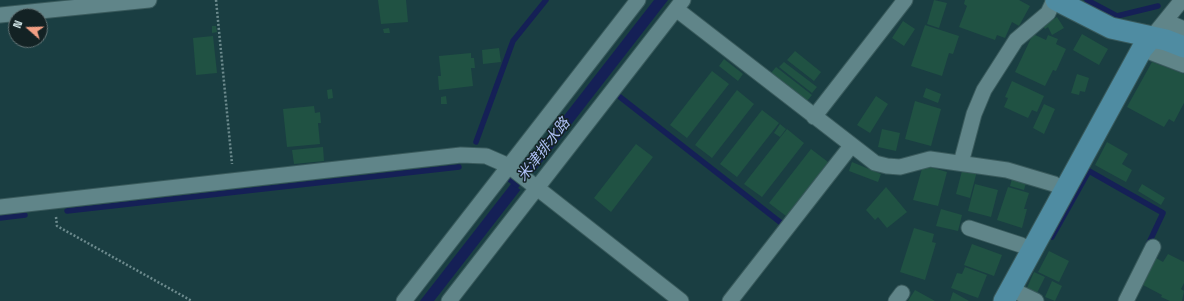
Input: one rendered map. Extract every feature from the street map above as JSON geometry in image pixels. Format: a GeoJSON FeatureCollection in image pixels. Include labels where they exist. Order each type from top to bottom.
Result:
{"type":"FeatureCollection","features":[{"type":"Feature","properties":{"kind":"street"},"geometry":{"type":"LineString","coordinates":[[0,15],[149,0]]}},
{"type":"Feature","properties":{"kind":"street"},"geometry":{"type":"LineString","coordinates":[[404,301],[511,168],[638,0]]}},
{"type":"Feature","properties":{"kind":"street"},"geometry":{"type":"LineString","coordinates":[[814,117],[905,0]]}},
{"type":"Feature","properties":{"kind":"street"},"geometry":{"type":"LineString","coordinates":[[961,163],[974,114],[984,90],[1016,40],[1048,13],[1055,0],[1111,28],[1147,43],[1184,66]]}},
{"type":"Feature","properties":{"kind":"street"},"geometry":{"type":"LineString","coordinates":[[1036,301],[1007,295],[1147,43],[1182,0]]}},
{"type":"Feature","properties":{"kind":"street"},"geometry":{"type":"LineString","coordinates":[[449,301],[534,186],[680,5],[814,117],[875,163],[900,167],[930,159],[961,163],[1007,170],[1054,184],[1064,190]]}},
{"type":"Feature","properties":{"kind":"street"},"geometry":{"type":"LineString","coordinates":[[1165,21],[1184,29]]}},
{"type":"Feature","properties":{"kind":"street"},"geometry":{"type":"LineString","coordinates":[[1147,43],[1166,40],[1184,47]]}},
{"type":"Feature","properties":{"kind":"street"},"geometry":{"type":"LineString","coordinates":[[730,301],[851,146]]}},
{"type":"Feature","properties":{"kind":"street"},"geometry":{"type":"LineString","coordinates":[[0,207],[461,155],[486,156],[511,168],[681,301]]}},
{"type":"Feature","properties":{"kind":"street"},"geometry":{"type":"LineString","coordinates":[[968,228],[1021,244],[1031,250]]}},
{"type":"Feature","properties":{"kind":"street"},"geometry":{"type":"LineString","coordinates":[[1126,301],[1153,246]]}},
{"type":"Feature","properties":{"kind":"path"},"geometry":{"type":"LineString","coordinates":[[216,0],[234,181]]}},
{"type":"Feature","properties":{"kind":"path"},"geometry":{"type":"LineString","coordinates":[[54,201],[57,226],[192,301]]}},
{"type":"Feature","properties":{"kind":"water","name":"米津排水路"},"geometry":{"type":"Polygon","coordinates":[[[654,0],[668,0],[434,301],[420,301],[654,0]]]}},
{"type":"Feature","properties":{"kind":"pier"},"geometry":{"type":"Polygon","coordinates":[[[524,164],[536,173],[522,191],[510,182],[524,164]]]}},
{"type":"Feature","properties":{"kind":"building"},"geometry":{"type":"Polygon","coordinates":[[[378,0],[406,0],[408,22],[381,24],[378,0]]]}},
{"type":"Feature","properties":{"kind":"building"},"geometry":{"type":"Polygon","coordinates":[[[934,0],[947,3],[939,28],[927,24],[934,0]]]}},
{"type":"Feature","properties":{"kind":"building"},"geometry":{"type":"Polygon","coordinates":[[[965,0],[1019,0],[1030,6],[1019,26],[1012,22],[1005,38],[997,35],[995,40],[959,27],[967,6],[964,4],[965,0]]]}},
{"type":"Feature","properties":{"kind":"building"},"geometry":{"type":"Polygon","coordinates":[[[1057,17],[1064,28],[1052,35],[1048,27],[1045,29],[1043,26],[1057,17]]]}},
{"type":"Feature","properties":{"kind":"building"},"geometry":{"type":"Polygon","coordinates":[[[903,21],[915,29],[904,46],[892,38],[903,21]]]}},
{"type":"Feature","properties":{"kind":"building"},"geometry":{"type":"Polygon","coordinates":[[[925,25],[959,36],[953,54],[949,53],[942,76],[911,66],[925,25]]]}},
{"type":"Feature","properties":{"kind":"building"},"geometry":{"type":"Polygon","coordinates":[[[212,26],[216,26],[217,32],[212,33],[212,26]]]}},
{"type":"Feature","properties":{"kind":"building"},"geometry":{"type":"Polygon","coordinates":[[[389,28],[390,33],[384,33],[383,29],[389,28]]]}},
{"type":"Feature","properties":{"kind":"building"},"geometry":{"type":"Polygon","coordinates":[[[1033,34],[1046,40],[1048,35],[1058,39],[1056,44],[1066,49],[1056,71],[1053,70],[1045,86],[1015,72],[1033,34]]]}},
{"type":"Feature","properties":{"kind":"building"},"geometry":{"type":"Polygon","coordinates":[[[1082,34],[1108,49],[1099,65],[1073,50],[1082,34]]]}},
{"type":"Feature","properties":{"kind":"building"},"geometry":{"type":"Polygon","coordinates":[[[213,36],[217,73],[196,75],[193,38],[213,36]]]}},
{"type":"Feature","properties":{"kind":"building"},"geometry":{"type":"Polygon","coordinates":[[[499,48],[501,62],[483,64],[482,50],[499,48]]]}},
{"type":"Feature","properties":{"kind":"building"},"geometry":{"type":"Polygon","coordinates":[[[795,51],[821,72],[814,81],[787,60],[795,51]]]}},
{"type":"Feature","properties":{"kind":"building"},"geometry":{"type":"Polygon","coordinates":[[[471,53],[471,58],[474,58],[475,68],[471,68],[473,86],[439,90],[438,76],[441,76],[439,56],[471,53]]]}},
{"type":"Feature","properties":{"kind":"building"},"geometry":{"type":"Polygon","coordinates":[[[724,59],[743,74],[738,81],[719,66],[724,59]]]}},
{"type":"Feature","properties":{"kind":"building"},"geometry":{"type":"Polygon","coordinates":[[[784,62],[817,87],[812,93],[779,67],[784,62]]]}},
{"type":"Feature","properties":{"kind":"building"},"geometry":{"type":"Polygon","coordinates":[[[1152,62],[1184,74],[1184,103],[1174,122],[1169,119],[1164,127],[1127,107],[1152,62]]]}},
{"type":"Feature","properties":{"kind":"building"},"geometry":{"type":"Polygon","coordinates":[[[776,67],[812,95],[807,101],[771,73],[776,67]]]}},
{"type":"Feature","properties":{"kind":"building"},"geometry":{"type":"Polygon","coordinates":[[[712,71],[729,84],[687,138],[670,125],[712,71]]]}},
{"type":"Feature","properties":{"kind":"building"},"geometry":{"type":"Polygon","coordinates":[[[1077,74],[1089,78],[1085,92],[1080,91],[1079,95],[1071,93],[1077,74]]]}},
{"type":"Feature","properties":{"kind":"building"},"geometry":{"type":"Polygon","coordinates":[[[1012,81],[1044,96],[1037,112],[1032,110],[1028,118],[1004,107],[1008,98],[1005,97],[1012,81]]]}},
{"type":"Feature","properties":{"kind":"building"},"geometry":{"type":"Polygon","coordinates":[[[926,88],[941,94],[938,103],[923,97],[926,88]]]}},
{"type":"Feature","properties":{"kind":"building"},"geometry":{"type":"Polygon","coordinates":[[[332,89],[333,98],[328,99],[327,90],[332,89]]]}},
{"type":"Feature","properties":{"kind":"building"},"geometry":{"type":"Polygon","coordinates":[[[737,90],[754,104],[712,158],[695,145],[737,90]]]}},
{"type":"Feature","properties":{"kind":"building"},"geometry":{"type":"Polygon","coordinates":[[[446,96],[447,104],[441,104],[441,97],[446,96]]]}},
{"type":"Feature","properties":{"kind":"building"},"geometry":{"type":"Polygon","coordinates":[[[876,96],[888,104],[870,133],[857,125],[876,96]]]}},
{"type":"Feature","properties":{"kind":"building"},"geometry":{"type":"Polygon","coordinates":[[[915,101],[941,109],[931,146],[905,139],[915,101]]]}},
{"type":"Feature","properties":{"kind":"building"},"geometry":{"type":"Polygon","coordinates":[[[1044,104],[1055,109],[1044,134],[1033,128],[1044,104]]]}},
{"type":"Feature","properties":{"kind":"building"},"geometry":{"type":"Polygon","coordinates":[[[314,106],[315,113],[320,112],[321,123],[318,123],[320,144],[287,147],[283,109],[314,106]]]}},
{"type":"Feature","properties":{"kind":"building"},"geometry":{"type":"Polygon","coordinates":[[[762,110],[779,123],[737,177],[720,164],[762,110]]]}},
{"type":"Feature","properties":{"kind":"building"},"geometry":{"type":"Polygon","coordinates":[[[780,124],[786,129],[780,137],[774,133],[780,124]]]}},
{"type":"Feature","properties":{"kind":"building"},"geometry":{"type":"Polygon","coordinates":[[[787,129],[804,143],[762,197],[744,184],[787,129]]]}},
{"type":"Feature","properties":{"kind":"building"},"geometry":{"type":"Polygon","coordinates":[[[882,129],[900,133],[896,151],[878,147],[882,129]]]}},
{"type":"Feature","properties":{"kind":"building"},"geometry":{"type":"Polygon","coordinates":[[[1107,142],[1128,154],[1122,164],[1132,170],[1126,182],[1095,165],[1107,142]]]}},
{"type":"Feature","properties":{"kind":"building"},"geometry":{"type":"Polygon","coordinates":[[[636,144],[653,157],[611,212],[594,198],[636,144]]]}},
{"type":"Feature","properties":{"kind":"building"},"geometry":{"type":"Polygon","coordinates":[[[323,147],[324,161],[294,164],[292,150],[323,147]]]}},
{"type":"Feature","properties":{"kind":"building"},"geometry":{"type":"Polygon","coordinates":[[[811,149],[828,162],[786,216],[769,203],[811,149]]]}},
{"type":"Feature","properties":{"kind":"building"},"geometry":{"type":"Polygon","coordinates":[[[852,162],[881,174],[878,182],[849,171],[852,162]]]}},
{"type":"Feature","properties":{"kind":"building"},"geometry":{"type":"Polygon","coordinates":[[[923,165],[947,172],[938,206],[913,200],[923,165]]]}},
{"type":"Feature","properties":{"kind":"building"},"geometry":{"type":"Polygon","coordinates":[[[963,167],[977,171],[970,198],[956,194],[963,167]]]}},
{"type":"Feature","properties":{"kind":"building"},"geometry":{"type":"Polygon","coordinates":[[[1012,179],[1026,183],[1024,190],[1010,186],[1012,179]]]}},
{"type":"Feature","properties":{"kind":"building"},"geometry":{"type":"Polygon","coordinates":[[[975,184],[998,190],[991,217],[968,211],[975,184]]]}},
{"type":"Feature","properties":{"kind":"building"},"geometry":{"type":"Polygon","coordinates":[[[1142,184],[1165,198],[1161,205],[1138,191],[1142,184]]]}},
{"type":"Feature","properties":{"kind":"building"},"geometry":{"type":"Polygon","coordinates":[[[886,187],[907,212],[887,228],[878,217],[875,220],[866,210],[886,187]]]}},
{"type":"Feature","properties":{"kind":"building"},"geometry":{"type":"Polygon","coordinates":[[[1008,187],[1029,193],[1024,209],[1027,209],[1022,228],[997,220],[1008,187]]]}},
{"type":"Feature","properties":{"kind":"building"},"geometry":{"type":"Polygon","coordinates":[[[941,209],[962,215],[958,231],[936,226],[941,209]]]}},
{"type":"Feature","properties":{"kind":"building"},"geometry":{"type":"Polygon","coordinates":[[[914,228],[934,234],[932,242],[936,243],[925,280],[900,272],[914,228]]]}},
{"type":"Feature","properties":{"kind":"building"},"geometry":{"type":"Polygon","coordinates":[[[972,244],[1002,255],[994,276],[964,265],[972,244]]]}},
{"type":"Feature","properties":{"kind":"building"},"geometry":{"type":"Polygon","coordinates":[[[1049,251],[1069,261],[1059,282],[1038,272],[1049,251]]]}},
{"type":"Feature","properties":{"kind":"building"},"geometry":{"type":"Polygon","coordinates":[[[1168,254],[1184,262],[1184,283],[1181,289],[1184,291],[1182,301],[1170,301],[1143,285],[1156,258],[1163,262],[1168,254]]]}},
{"type":"Feature","properties":{"kind":"building"},"geometry":{"type":"Polygon","coordinates":[[[965,267],[987,275],[978,298],[951,288],[957,273],[962,274],[965,267]]]}},
{"type":"Feature","properties":{"kind":"building"},"geometry":{"type":"Polygon","coordinates":[[[1034,272],[1045,277],[1037,293],[1027,288],[1034,272]]]}},
{"type":"Feature","properties":{"kind":"building"},"geometry":{"type":"Polygon","coordinates":[[[1052,281],[1062,286],[1055,301],[1045,297],[1052,281]]]}},
{"type":"Feature","properties":{"kind":"building"},"geometry":{"type":"Polygon","coordinates":[[[915,290],[935,301],[908,301],[915,290]]]}},
{"type":"Feature","properties":{"kind":"building"},"geometry":{"type":"Polygon","coordinates":[[[953,292],[969,301],[950,301],[953,292]]]}},
{"type":"Feature","properties":{"kind":"waterway"},"geometry":{"type":"LineString","coordinates":[[476,142],[513,41],[546,0]]}},
{"type":"Feature","properties":{"kind":"waterway"},"geometry":{"type":"LineString","coordinates":[[1087,0],[1117,16],[1158,6]]}},
{"type":"Feature","properties":{"kind":"waterway"},"geometry":{"type":"LineString","coordinates":[[620,97],[785,226]]}},
{"type":"Feature","properties":{"kind":"waterway"},"geometry":{"type":"LineString","coordinates":[[67,211],[459,167]]}},
{"type":"Feature","properties":{"kind":"waterway"},"geometry":{"type":"LineString","coordinates":[[1052,237],[1089,171],[1163,213],[1147,247]]}},
{"type":"Feature","properties":{"kind":"waterway","name":"米津排水路"},"geometry":{"type":"LineString","coordinates":[[509,179],[517,185]]}},
{"type":"Feature","properties":{"kind":"waterway"},"geometry":{"type":"LineString","coordinates":[[0,218],[25,215]]}}]}
